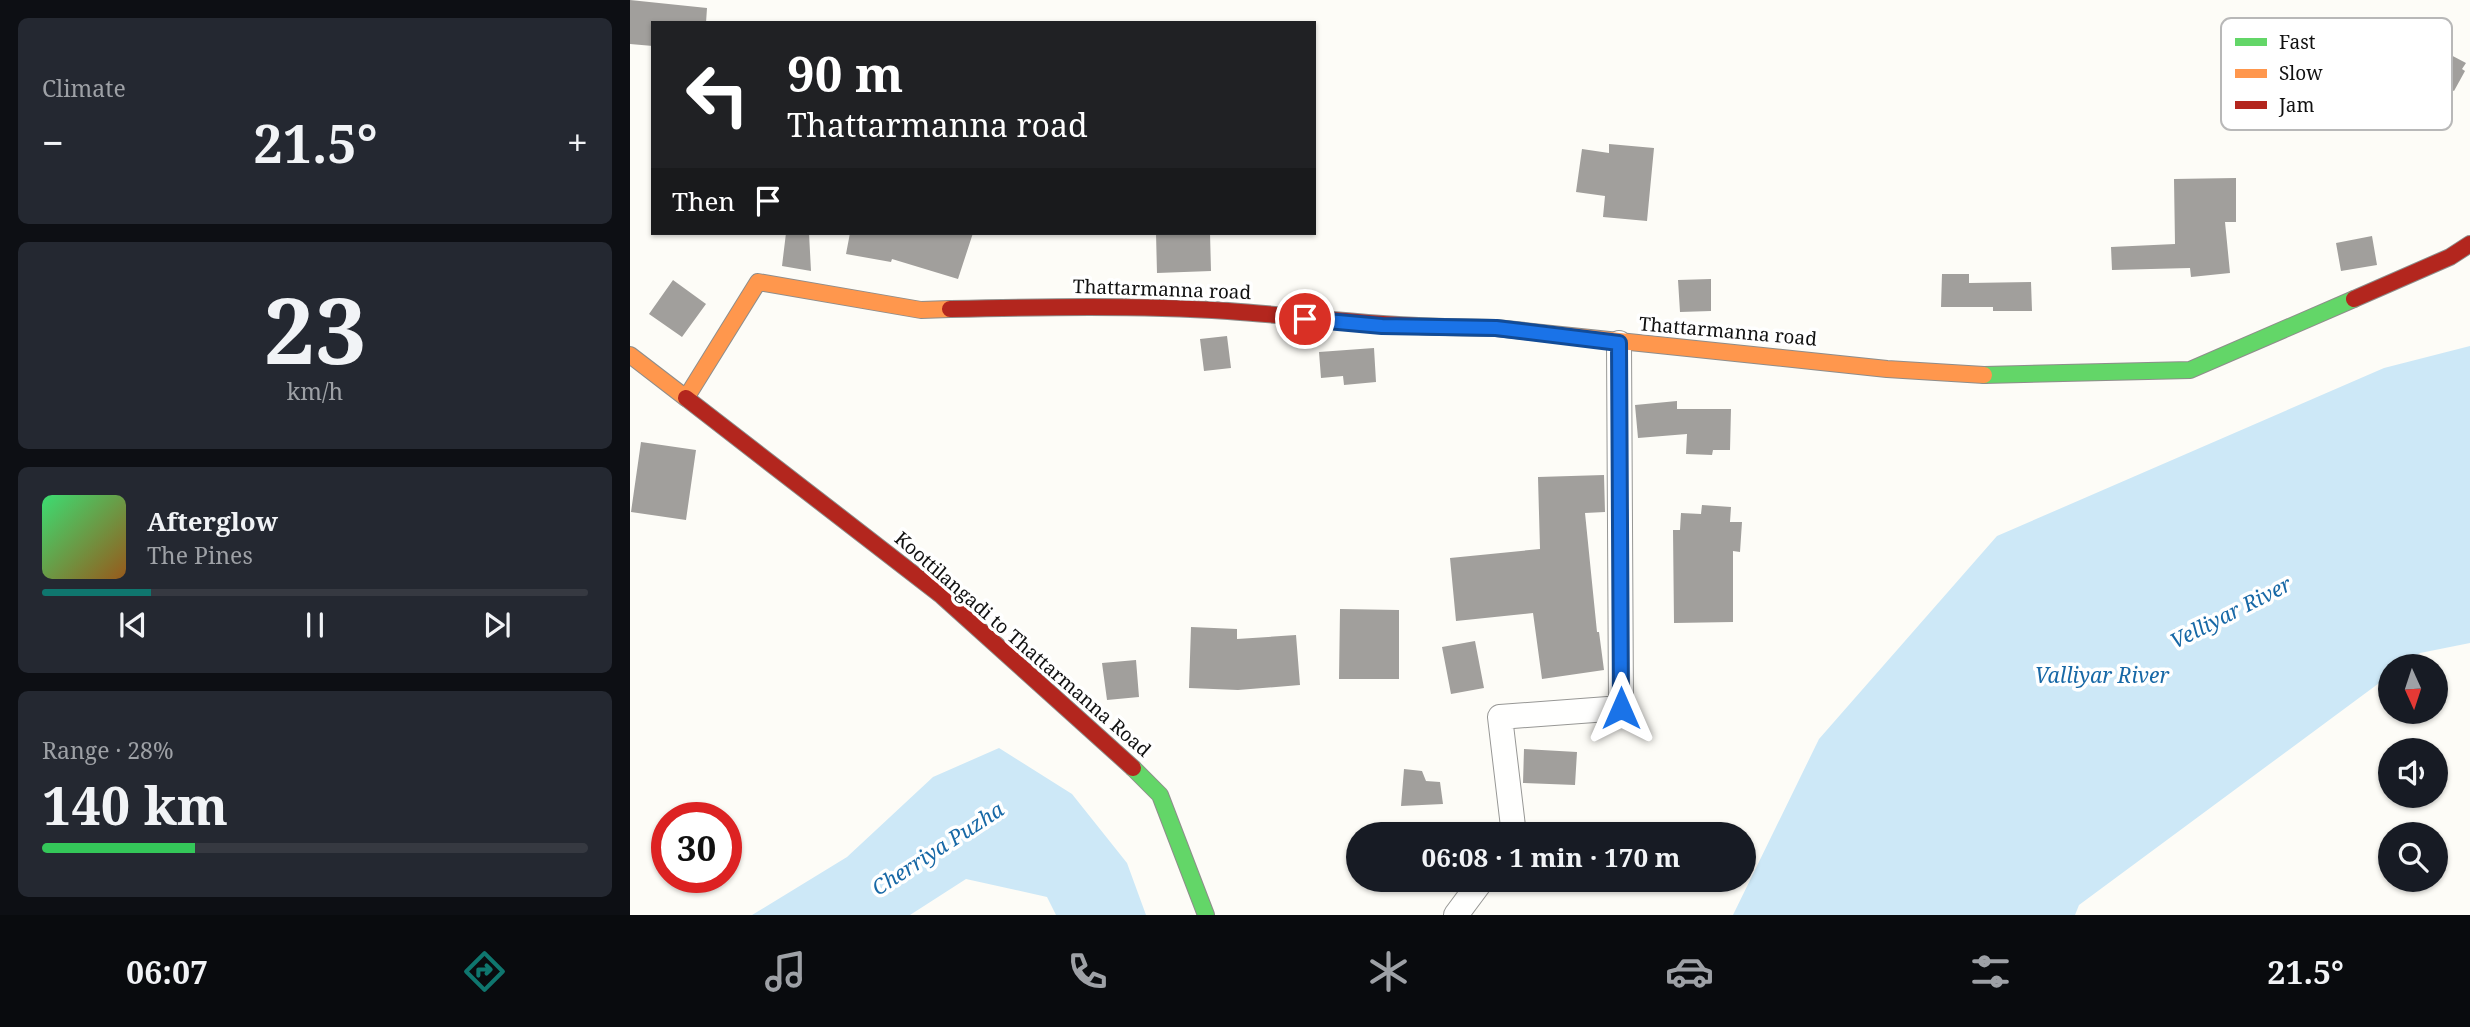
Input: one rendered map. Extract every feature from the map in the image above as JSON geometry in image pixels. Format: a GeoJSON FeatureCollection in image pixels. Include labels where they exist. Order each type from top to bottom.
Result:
{"type":"FeatureCollection","features":[{"type":"Feature","properties":{"kind":"street","name":"Thattarmanna road"},"geometry":{"type":"LineString","coordinates":[[686,398],[758,282],[921,310],[1089,306],[1228,311],[1382,326],[1496,328],[1887,369],[2002,376],[2190,370],[2449,257],[2470,244]]}},
{"type":"Feature","properties":{"kind":"street"},"geometry":{"type":"LineString","coordinates":[[1512,822],[1500,717],[1621,708],[1619,343]]}},
{"type":"Feature","properties":{"kind":"street"},"geometry":{"type":"LineString","coordinates":[[630,355],[686,398]]}},
{"type":"Feature","properties":{"kind":"street","name":"Koottilangadi to Thattarmanna Road"},"geometry":{"type":"LineString","coordinates":[[686,398],[942,596],[1160,795],[1206,915]]}},
{"type":"Feature","properties":{"kind":"street"},"geometry":{"type":"LineString","coordinates":[[1456,915],[1473,892]]}},
{"type":"Feature","properties":{"kind":"water","name":"Valliyar River"},"geometry":{"type":"Polygon","coordinates":[[[2470,346],[2470,643],[2419,654],[2378,654],[2378,684],[2079,905],[2075,915],[1733,915],[1744,892],[1756,892],[1756,868],[1819,739],[1997,536],[2384,368],[2470,346]]]}},
{"type":"Feature","properties":{"kind":"water","name":"Cherriya Puzha"},"geometry":{"type":"Polygon","coordinates":[[[999,748],[1072,794],[1127,863],[1146,915],[1056,915],[1047,897],[966,879],[910,915],[752,915],[847,857],[933,777],[999,748]]]}},
{"type":"Feature","properties":{"kind":"building"},"geometry":{"type":"Polygon","coordinates":[[[630,0],[707,8],[706,21],[651,21],[651,46],[630,44],[630,0]]]}},
{"type":"Feature","properties":{"kind":"building"},"geometry":{"type":"Polygon","coordinates":[[[2452,56],[2466,63],[2462,69],[2465,71],[2454,91],[2452,56]]]}},
{"type":"Feature","properties":{"kind":"building"},"geometry":{"type":"Polygon","coordinates":[[[1609,144],[1654,148],[1647,221],[1603,217],[1605,196],[1576,192],[1582,149],[1609,153],[1609,144]]]}},
{"type":"Feature","properties":{"kind":"building"},"geometry":{"type":"Polygon","coordinates":[[[2236,178],[2236,222],[2225,222],[2230,273],[2191,277],[2190,268],[2112,270],[2111,247],[2175,244],[2174,179],[2236,178]]]}},
{"type":"Feature","properties":{"kind":"building"},"geometry":{"type":"Polygon","coordinates":[[[786,235],[809,235],[811,271],[782,266],[786,235]]]}},
{"type":"Feature","properties":{"kind":"building"},"geometry":{"type":"Polygon","coordinates":[[[850,235],[972,235],[958,279],[892,259],[891,262],[846,254],[850,235]]]}},
{"type":"Feature","properties":{"kind":"building"},"geometry":{"type":"Polygon","coordinates":[[[1156,235],[1210,235],[1211,271],[1157,273],[1156,235]]]}},
{"type":"Feature","properties":{"kind":"building"},"geometry":{"type":"Polygon","coordinates":[[[2372,236],[2377,265],[2341,271],[2336,243],[2372,236]]]}},
{"type":"Feature","properties":{"kind":"building"},"geometry":{"type":"Polygon","coordinates":[[[1942,274],[1969,274],[1969,283],[2031,282],[2032,311],[1993,311],[1993,307],[1941,307],[1942,274]]]}},
{"type":"Feature","properties":{"kind":"building"},"geometry":{"type":"Polygon","coordinates":[[[1711,279],[1711,311],[1680,312],[1678,280],[1711,279]]]}},
{"type":"Feature","properties":{"kind":"building"},"geometry":{"type":"Polygon","coordinates":[[[673,280],[706,304],[682,337],[649,314],[673,280]]]}},
{"type":"Feature","properties":{"kind":"building"},"geometry":{"type":"Polygon","coordinates":[[[1227,336],[1231,368],[1204,371],[1200,339],[1227,336]]]}},
{"type":"Feature","properties":{"kind":"building"},"geometry":{"type":"Polygon","coordinates":[[[1374,348],[1376,382],[1344,385],[1343,376],[1321,378],[1319,352],[1374,348]]]}},
{"type":"Feature","properties":{"kind":"building"},"geometry":{"type":"Polygon","coordinates":[[[1677,401],[1677,409],[1731,409],[1730,450],[1713,450],[1712,455],[1686,454],[1687,434],[1638,438],[1635,405],[1677,401]]]}},
{"type":"Feature","properties":{"kind":"building"},"geometry":{"type":"Polygon","coordinates":[[[641,442],[696,450],[686,520],[631,512],[641,442]]]}},
{"type":"Feature","properties":{"kind":"building"},"geometry":{"type":"Polygon","coordinates":[[[1604,475],[1605,512],[1585,513],[1597,632],[1604,670],[1542,679],[1533,613],[1456,621],[1450,558],[1540,549],[1538,477],[1604,475]]]}},
{"type":"Feature","properties":{"kind":"building"},"geometry":{"type":"Polygon","coordinates":[[[1702,505],[1731,507],[1730,522],[1742,522],[1740,552],[1733,551],[1733,622],[1674,623],[1673,530],[1680,530],[1681,513],[1701,514],[1702,505]]]}},
{"type":"Feature","properties":{"kind":"building"},"geometry":{"type":"Polygon","coordinates":[[[1340,609],[1399,610],[1399,679],[1339,679],[1340,609]]]}},
{"type":"Feature","properties":{"kind":"building"},"geometry":{"type":"Polygon","coordinates":[[[1191,627],[1237,629],[1237,639],[1296,635],[1300,685],[1238,690],[1189,688],[1191,627]]]}},
{"type":"Feature","properties":{"kind":"building"},"geometry":{"type":"Polygon","coordinates":[[[1475,641],[1484,688],[1451,694],[1442,647],[1475,641]]]}},
{"type":"Feature","properties":{"kind":"building"},"geometry":{"type":"Polygon","coordinates":[[[1136,660],[1139,697],[1107,700],[1102,663],[1136,660]]]}},
{"type":"Feature","properties":{"kind":"building"},"geometry":{"type":"Polygon","coordinates":[[[1524,749],[1577,752],[1575,785],[1523,783],[1524,749]]]}},
{"type":"Feature","properties":{"kind":"building"},"geometry":{"type":"Polygon","coordinates":[[[1404,769],[1422,771],[1426,781],[1440,782],[1443,804],[1401,806],[1404,769]]]}},
{"type":"Feature","properties":{"kind":"traffic: fast"},"geometry":{"type":"LineString","coordinates":[[1984,375],[2190,370],[2354,299]]}},
{"type":"Feature","properties":{"kind":"traffic: fast"},"geometry":{"type":"LineString","coordinates":[[1133,768],[1160,795],[1206,915]]}},
{"type":"Feature","properties":{"kind":"traffic: slow"},"geometry":{"type":"LineString","coordinates":[[630,355],[686,398],[758,282],[921,310],[950,309]]}},
{"type":"Feature","properties":{"kind":"traffic: slow"},"geometry":{"type":"LineString","coordinates":[[1445,327],[1496,328],[1887,369],[1984,375]]}},
{"type":"Feature","properties":{"kind":"traffic: jam"},"geometry":{"type":"LineString","coordinates":[[2354,299],[2450,257],[2470,244]]}},
{"type":"Feature","properties":{"kind":"traffic: jam"},"geometry":{"type":"LineString","coordinates":[[950,309],[1193,309],[1445,327]]}},
{"type":"Feature","properties":{"kind":"traffic: jam"},"geometry":{"type":"LineString","coordinates":[[686,398],[942,596],[1133,768]]}},
{"type":"Feature","properties":{"kind":"route"},"geometry":{"type":"LineString","coordinates":[[1305,319],[1382,326],[1496,328],[1619,343],[1621,708]]}},
{"type":"Feature","properties":{"kind":"water label","name":"Velliyar River"},"geometry":{"type":"Point","coordinates":[2231,613]}}]}
